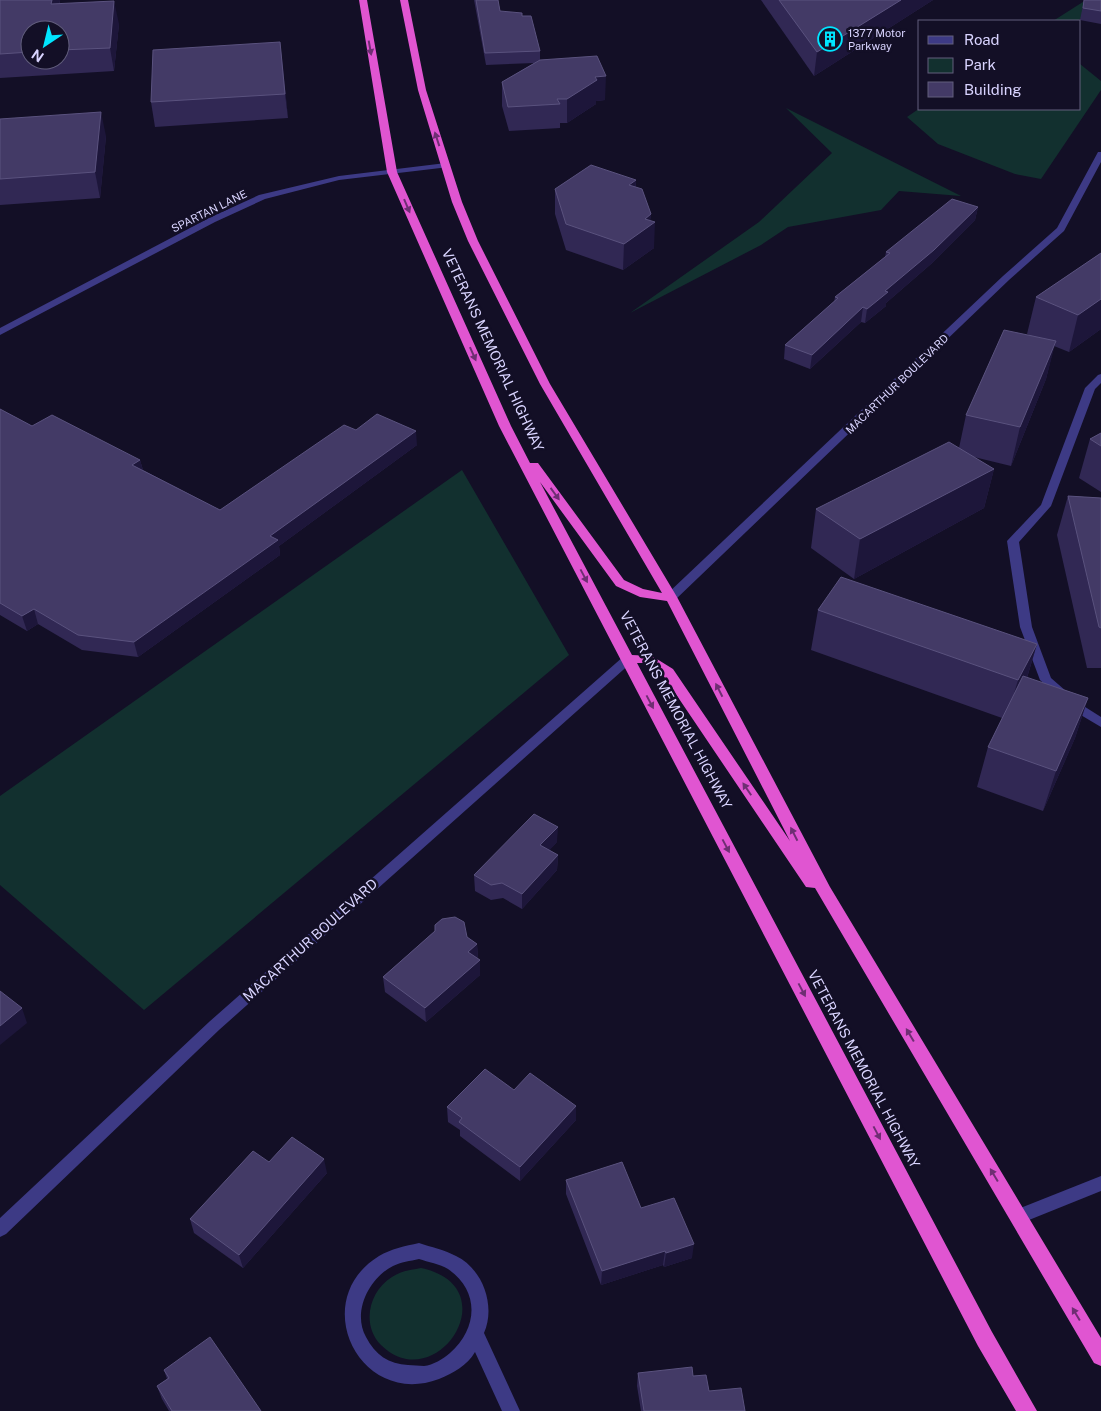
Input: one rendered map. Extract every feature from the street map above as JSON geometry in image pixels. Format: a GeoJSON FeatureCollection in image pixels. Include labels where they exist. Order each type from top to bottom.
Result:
{"type":"FeatureCollection","features":[{"type":"Feature","properties":{"kind":"highway","name":"VETERANS MEMORIAL HIGHWAY"},"geometry":{"type":"LineString","coordinates":[[363,0],[392,172],[505,426],[985,1339],[1027,1411]]}},
{"type":"Feature","properties":{"kind":"highway","name":"VETERANS MEMORIAL HIGHWAY"},"geometry":{"type":"LineString","coordinates":[[404,0],[422,90],[457,202],[473,241],[545,384],[671,597],[824,892],[1101,1356]]}},
{"type":"Feature","properties":{"kind":"highway"},"geometry":{"type":"LineString","coordinates":[[505,426],[620,583],[634,592],[651,597],[671,597]]}},
{"type":"Feature","properties":{"kind":"highway"},"geometry":{"type":"LineString","coordinates":[[628,659],[647,659],[668,672],[874,974]]}},
{"type":"Feature","properties":{"kind":"street","name":"MACARTHUR BOULEVARD"},"geometry":{"type":"LineString","coordinates":[[671,597],[1006,278],[1062,229],[1101,154]]}},
{"type":"Feature","properties":{"kind":"street","name":"SPARTAN LANE"},"geometry":{"type":"LineString","coordinates":[[0,332],[212,220],[262,197],[339,178],[446,165]]}},
{"type":"Feature","properties":{"kind":"street"},"geometry":{"type":"LineString","coordinates":[[1101,378],[1046,506],[1013,541],[1026,627],[1046,680],[1078,708],[1101,723]]}},
{"type":"Feature","properties":{"kind":"street","name":"MACARTHUR BOULEVARD"},"geometry":{"type":"LineString","coordinates":[[0,1229],[214,1026],[628,659]]}},
{"type":"Feature","properties":{"kind":"street"},"geometry":{"type":"LineString","coordinates":[[1019,1216],[1101,1183]]}},
{"type":"Feature","properties":{"kind":"street"},"geometry":{"type":"LineString","coordinates":[[476,1335],[465,1353],[447,1367],[426,1375],[405,1375],[384,1369],[368,1356],[357,1339],[352,1318],[355,1298],[365,1280],[386,1262],[398,1255],[419,1251],[439,1254],[457,1263],[471,1276],[480,1294],[482,1315],[476,1335],[511,1411]]}},
{"type":"Feature","properties":{"kind":"green space"},"geometry":{"type":"Polygon","coordinates":[[[1086,0],[1101,5],[1078,20],[1055,20],[1086,0]]]}},
{"type":"Feature","properties":{"kind":"green space"},"geometry":{"type":"Polygon","coordinates":[[[1081,65],[1101,81],[1101,90],[1041,179],[1015,174],[938,144],[907,117],[918,109],[1081,110],[1081,65]]]}},
{"type":"Feature","properties":{"kind":"green space"},"geometry":{"type":"Polygon","coordinates":[[[786,108],[961,196],[899,191],[881,210],[788,227],[761,245],[630,313],[759,222],[832,153],[786,108]]]}},
{"type":"Feature","properties":{"kind":"green space"},"geometry":{"type":"Polygon","coordinates":[[[462,470],[569,655],[144,1010],[0,885],[0,796],[462,470]]]}},
{"type":"Feature","properties":{"kind":"green space"},"geometry":{"type":"Polygon","coordinates":[[[421,1268],[447,1279],[460,1296],[462,1315],[455,1334],[441,1349],[423,1358],[402,1358],[381,1345],[375,1337],[371,1328],[370,1309],[373,1299],[384,1283],[399,1273],[421,1268]]]}},
{"type":"Feature","properties":{"kind":"building"},"geometry":{"type":"Polygon","coordinates":[[[0,0],[52,0],[51,4],[114,1],[110,48],[70,50],[70,20],[20,20],[20,53],[0,54],[0,0]]]}},
{"type":"Feature","properties":{"kind":"building"},"geometry":{"type":"Polygon","coordinates":[[[476,0],[498,0],[500,11],[522,13],[522,16],[531,16],[540,51],[485,53],[476,0]]]}},
{"type":"Feature","properties":{"kind":"building"},"geometry":{"type":"Polygon","coordinates":[[[779,0],[901,0],[817,52],[779,0]]]}},
{"type":"Feature","properties":{"kind":"building"},"geometry":{"type":"Polygon","coordinates":[[[1084,0],[1101,0],[1101,11],[1083,8],[1084,0]]]}},
{"type":"Feature","properties":{"kind":"building"},"geometry":{"type":"Polygon","coordinates":[[[280,42],[285,94],[151,102],[153,50],[280,42]]]}},
{"type":"Feature","properties":{"kind":"building"},"geometry":{"type":"Polygon","coordinates":[[[597,56],[606,76],[595,77],[597,80],[567,99],[557,99],[560,104],[508,107],[502,82],[540,60],[597,56]]]}},
{"type":"Feature","properties":{"kind":"building"},"geometry":{"type":"Polygon","coordinates":[[[101,112],[95,172],[0,179],[0,119],[101,112]]]}},
{"type":"Feature","properties":{"kind":"building"},"geometry":{"type":"Polygon","coordinates":[[[591,165],[636,180],[629,185],[642,189],[651,214],[645,219],[655,222],[624,244],[566,224],[555,189],[591,165]]]}},
{"type":"Feature","properties":{"kind":"building"},"geometry":{"type":"Polygon","coordinates":[[[952,199],[978,207],[934,250],[885,291],[888,292],[867,309],[863,307],[812,355],[785,345],[838,298],[835,297],[890,253],[886,252],[952,199]]]}},
{"type":"Feature","properties":{"kind":"building"},"geometry":{"type":"Polygon","coordinates":[[[1101,253],[1101,299],[1078,315],[1036,297],[1101,253]]]}},
{"type":"Feature","properties":{"kind":"building"},"geometry":{"type":"Polygon","coordinates":[[[1004,330],[1056,341],[1020,427],[966,415],[1004,330]]]}},
{"type":"Feature","properties":{"kind":"building"},"geometry":{"type":"Polygon","coordinates":[[[0,409],[32,426],[52,415],[140,460],[132,465],[220,510],[344,425],[356,430],[377,414],[416,431],[270,536],[278,540],[134,642],[78,635],[34,609],[22,616],[0,603],[0,409]]]}},
{"type":"Feature","properties":{"kind":"building"},"geometry":{"type":"Polygon","coordinates":[[[1101,433],[1101,446],[1090,439],[1101,433]]]}},
{"type":"Feature","properties":{"kind":"building"},"geometry":{"type":"Polygon","coordinates":[[[949,442],[994,469],[860,539],[816,509],[949,442]]]}},
{"type":"Feature","properties":{"kind":"building"},"geometry":{"type":"Polygon","coordinates":[[[1068,496],[1101,498],[1101,628],[1099,627],[1068,496]]]}},
{"type":"Feature","properties":{"kind":"building"},"geometry":{"type":"Polygon","coordinates":[[[841,577],[1037,644],[1018,680],[818,610],[841,577]]]}},
{"type":"Feature","properties":{"kind":"building"},"geometry":{"type":"Polygon","coordinates":[[[1023,676],[1088,698],[1056,771],[988,747],[1023,676]]]}},
{"type":"Feature","properties":{"kind":"building"},"geometry":{"type":"Polygon","coordinates":[[[534,814],[558,827],[540,845],[558,855],[522,894],[502,883],[491,885],[474,875],[534,814]]]}},
{"type":"Feature","properties":{"kind":"building"},"geometry":{"type":"Polygon","coordinates":[[[455,917],[464,922],[467,937],[477,944],[468,952],[480,960],[425,1008],[383,977],[435,931],[435,925],[442,919],[455,917]]]}},
{"type":"Feature","properties":{"kind":"building"},"geometry":{"type":"Polygon","coordinates":[[[0,991],[22,1008],[0,1026],[0,991]]]}},
{"type":"Feature","properties":{"kind":"building"},"geometry":{"type":"Polygon","coordinates":[[[485,1069],[514,1090],[530,1073],[576,1106],[520,1167],[459,1122],[462,1118],[447,1107],[485,1069]]]}},
{"type":"Feature","properties":{"kind":"building"},"geometry":{"type":"Polygon","coordinates":[[[292,1137],[324,1159],[239,1255],[190,1219],[253,1151],[269,1162],[292,1137]]]}},
{"type":"Feature","properties":{"kind":"building"},"geometry":{"type":"Polygon","coordinates":[[[622,1162],[641,1208],[674,1198],[694,1244],[602,1271],[566,1180],[622,1162]]]}},
{"type":"Feature","properties":{"kind":"building"},"geometry":{"type":"Polygon","coordinates":[[[210,1337],[261,1411],[172,1411],[157,1386],[169,1378],[164,1370],[210,1337]]]}},
{"type":"Feature","properties":{"kind":"building"},"geometry":{"type":"Polygon","coordinates":[[[692,1367],[693,1376],[706,1375],[709,1391],[741,1388],[745,1411],[644,1411],[638,1373],[692,1367]]]}},
{"type":"Feature","properties":{"kind":"place","name":"1377 Motor Parkway"},"geometry":{"type":"Point","coordinates":[830,39]}}]}
